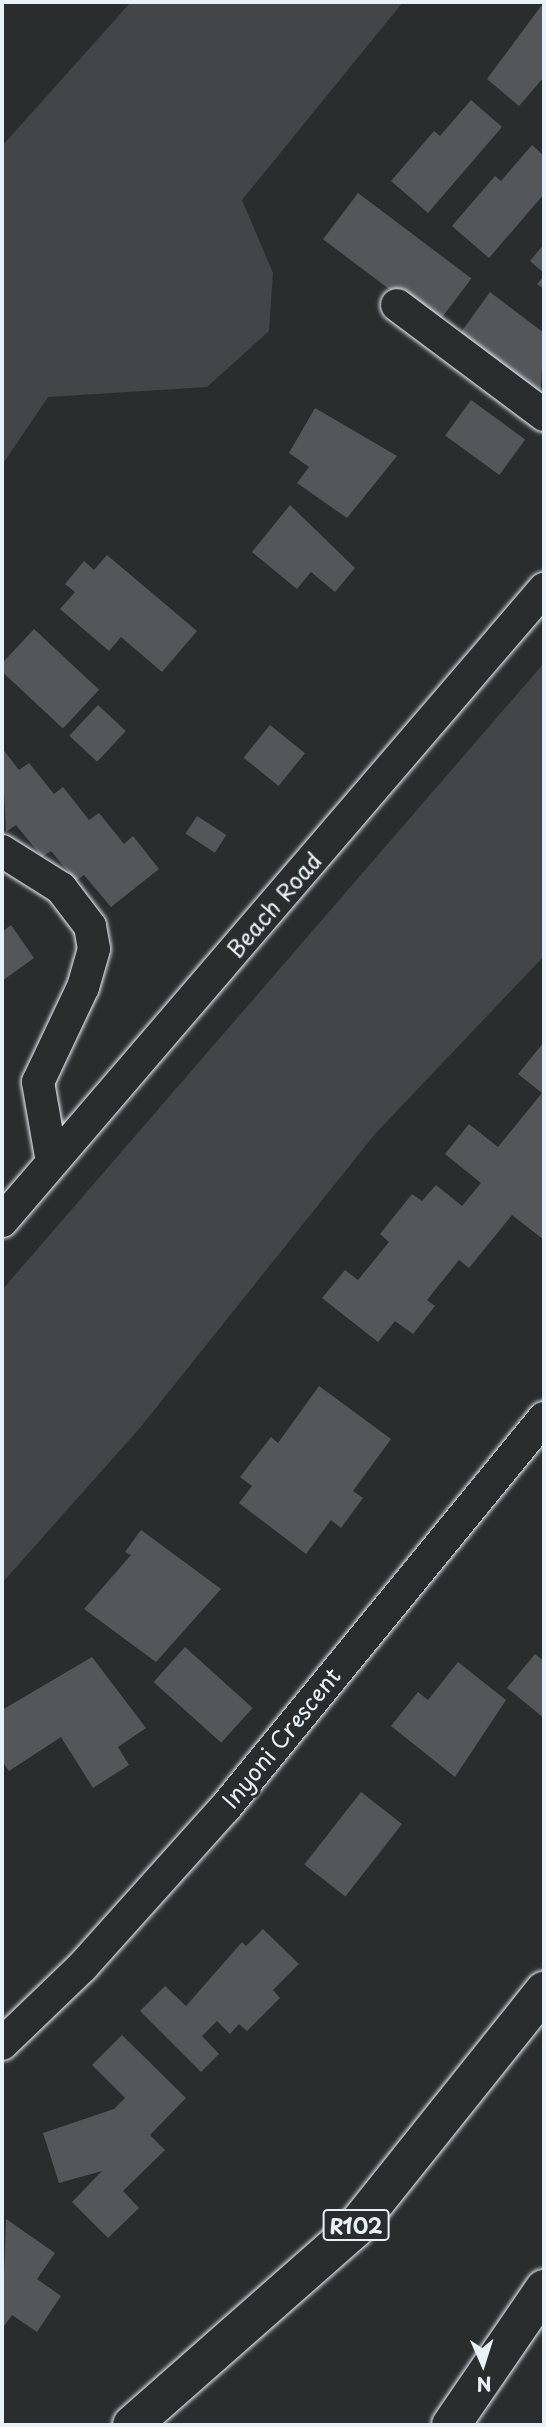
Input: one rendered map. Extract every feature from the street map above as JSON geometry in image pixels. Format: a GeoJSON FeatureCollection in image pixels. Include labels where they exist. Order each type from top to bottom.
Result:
{"type":"FeatureCollection","features":[{"type":"Feature","properties":{"kind":"main road","name":"R102"},"geometry":{"type":"LineString","coordinates":[[132,2425],[354,2229],[544,1991]]}},
{"type":"Feature","properties":{"kind":"main road"},"geometry":{"type":"LineString","coordinates":[[451,2425],[544,2289]]}},
{"type":"Feature","properties":{"kind":"street"},"geometry":{"type":"LineString","coordinates":[[397,305],[544,415]]}},
{"type":"Feature","properties":{"kind":"street","name":"Beach Road"},"geometry":{"type":"LineString","coordinates":[[2,1221],[544,589]]}},
{"type":"Feature","properties":{"kind":"street"},"geometry":{"type":"LineString","coordinates":[[2,851],[61,888],[90,926],[94,949],[83,987],[38,1082],[52,1162]]}},
{"type":"Feature","properties":{"kind":"street","name":"Inyoni Crescent"},"geometry":{"type":"LineString","coordinates":[[2,2044],[83,1966],[225,1808],[544,1418]]}},
{"type":"Feature","properties":{"kind":"shaded area"},"geometry":{"type":"Polygon","coordinates":[[[131,2],[403,2],[242,200],[273,273],[269,331],[207,387],[48,397],[2,465],[2,146],[131,2]]]}},
{"type":"Feature","properties":{"kind":"shaded area"},"geometry":{"type":"Polygon","coordinates":[[[544,663],[544,956],[375,1134],[139,1429],[2,1583],[2,1290],[544,663]]]}},
{"type":"Feature","properties":{"kind":"building"},"geometry":{"type":"Polygon","coordinates":[[[544,2],[544,77],[519,106],[487,79],[544,2]]]}},
{"type":"Feature","properties":{"kind":"building"},"geometry":{"type":"Polygon","coordinates":[[[471,100],[502,127],[428,213],[391,181],[434,131],[440,136],[471,100]]]}},
{"type":"Feature","properties":{"kind":"building"},"geometry":{"type":"Polygon","coordinates":[[[532,145],[544,156],[544,194],[489,258],[452,226],[495,176],[501,181],[532,145]]]}},
{"type":"Feature","properties":{"kind":"building"},"geometry":{"type":"Polygon","coordinates":[[[358,193],[471,278],[437,325],[323,239],[358,193]]]}},
{"type":"Feature","properties":{"kind":"building"},"geometry":{"type":"Polygon","coordinates":[[[544,244],[544,273],[530,261],[544,244]]]}},
{"type":"Feature","properties":{"kind":"building"},"geometry":{"type":"Polygon","coordinates":[[[544,276],[544,289],[537,284],[544,276]]]}},
{"type":"Feature","properties":{"kind":"building"},"geometry":{"type":"Polygon","coordinates":[[[490,292],[544,333],[540,401],[456,339],[490,292]]]}},
{"type":"Feature","properties":{"kind":"building"},"geometry":{"type":"Polygon","coordinates":[[[471,400],[525,439],[499,475],[445,436],[471,400]]]}},
{"type":"Feature","properties":{"kind":"building"},"geometry":{"type":"Polygon","coordinates":[[[315,408],[397,456],[347,518],[297,483],[309,467],[289,453],[315,408]]]}},
{"type":"Feature","properties":{"kind":"building"},"geometry":{"type":"Polygon","coordinates":[[[290,505],[355,568],[335,592],[311,572],[297,589],[252,552],[290,505]]]}},
{"type":"Feature","properties":{"kind":"building"},"geometry":{"type":"Polygon","coordinates":[[[107,555],[197,631],[162,672],[121,637],[109,651],[60,609],[75,592],[65,584],[84,561],[94,570],[107,555]]]}},
{"type":"Feature","properties":{"kind":"building"},"geometry":{"type":"Polygon","coordinates":[[[34,629],[99,690],[63,728],[2,672],[2,663],[34,629]]]}},
{"type":"Feature","properties":{"kind":"building"},"geometry":{"type":"Polygon","coordinates":[[[98,705],[126,731],[97,762],[69,736],[98,705]]]}},
{"type":"Feature","properties":{"kind":"building"},"geometry":{"type":"Polygon","coordinates":[[[270,725],[305,753],[279,786],[244,758],[270,725]]]}},
{"type":"Feature","properties":{"kind":"building"},"geometry":{"type":"Polygon","coordinates":[[[2,748],[19,770],[29,763],[54,794],[63,787],[89,820],[99,813],[124,844],[133,836],[159,869],[111,907],[84,875],[76,881],[51,851],[42,857],[16,825],[6,832],[2,748]]]}},
{"type":"Feature","properties":{"kind":"building"},"geometry":{"type":"Polygon","coordinates":[[[197,816],[226,835],[215,853],[186,834],[197,816]]]}},
{"type":"Feature","properties":{"kind":"building"},"geometry":{"type":"Polygon","coordinates":[[[11,925],[34,958],[2,981],[2,932],[11,925]]]}},
{"type":"Feature","properties":{"kind":"building"},"geometry":{"type":"Polygon","coordinates":[[[544,1042],[544,1240],[512,1215],[469,1268],[459,1260],[427,1300],[435,1306],[413,1334],[395,1321],[378,1342],[322,1298],[345,1270],[358,1280],[389,1242],[380,1234],[412,1194],[422,1201],[436,1185],[462,1206],[481,1183],[445,1154],[469,1124],[498,1147],[542,1093],[518,1074],[544,1042]]]}},
{"type":"Feature","properties":{"kind":"building"},"geometry":{"type":"Polygon","coordinates":[[[319,1386],[391,1439],[353,1491],[363,1498],[341,1528],[331,1520],[306,1554],[239,1503],[252,1486],[240,1477],[271,1437],[278,1443],[319,1386]]]}},
{"type":"Feature","properties":{"kind":"building"},"geometry":{"type":"Polygon","coordinates":[[[141,1530],[221,1589],[156,1662],[84,1609],[131,1555],[125,1552],[141,1530]]]}},
{"type":"Feature","properties":{"kind":"building"},"geometry":{"type":"Polygon","coordinates":[[[185,1647],[253,1708],[221,1743],[154,1682],[185,1647]]]}},
{"type":"Feature","properties":{"kind":"building"},"geometry":{"type":"Polygon","coordinates":[[[535,1654],[544,1661],[544,1718],[507,1688],[535,1654]]]}},
{"type":"Feature","properties":{"kind":"building"},"geometry":{"type":"Polygon","coordinates":[[[92,1657],[146,1728],[118,1747],[129,1765],[93,1788],[61,1737],[9,1771],[2,1761],[2,1710],[92,1657]]]}},
{"type":"Feature","properties":{"kind":"building"},"geometry":{"type":"Polygon","coordinates":[[[458,1662],[506,1700],[455,1777],[391,1726],[418,1692],[428,1700],[458,1662]]]}},
{"type":"Feature","properties":{"kind":"building"},"geometry":{"type":"Polygon","coordinates":[[[361,1792],[402,1824],[345,1897],[304,1864],[361,1792]]]}},
{"type":"Feature","properties":{"kind":"building"},"geometry":{"type":"Polygon","coordinates":[[[263,1929],[299,1964],[273,1990],[280,1998],[247,2031],[239,2024],[230,2034],[217,2021],[202,2036],[219,2054],[201,2072],[140,2011],[165,1986],[186,2006],[242,1942],[246,1946],[263,1929]]]}},
{"type":"Feature","properties":{"kind":"building"},"geometry":{"type":"Polygon","coordinates":[[[122,2035],[186,2098],[150,2135],[165,2150],[123,2191],[139,2208],[108,2238],[72,2202],[102,2171],[59,2183],[43,2133],[114,2109],[125,2098],[92,2065],[122,2035]]]}},
{"type":"Feature","properties":{"kind":"building"},"geometry":{"type":"Polygon","coordinates":[[[6,2219],[55,2253],[37,2279],[61,2296],[37,2332],[12,2315],[2,2329],[6,2219]]]}}]}
